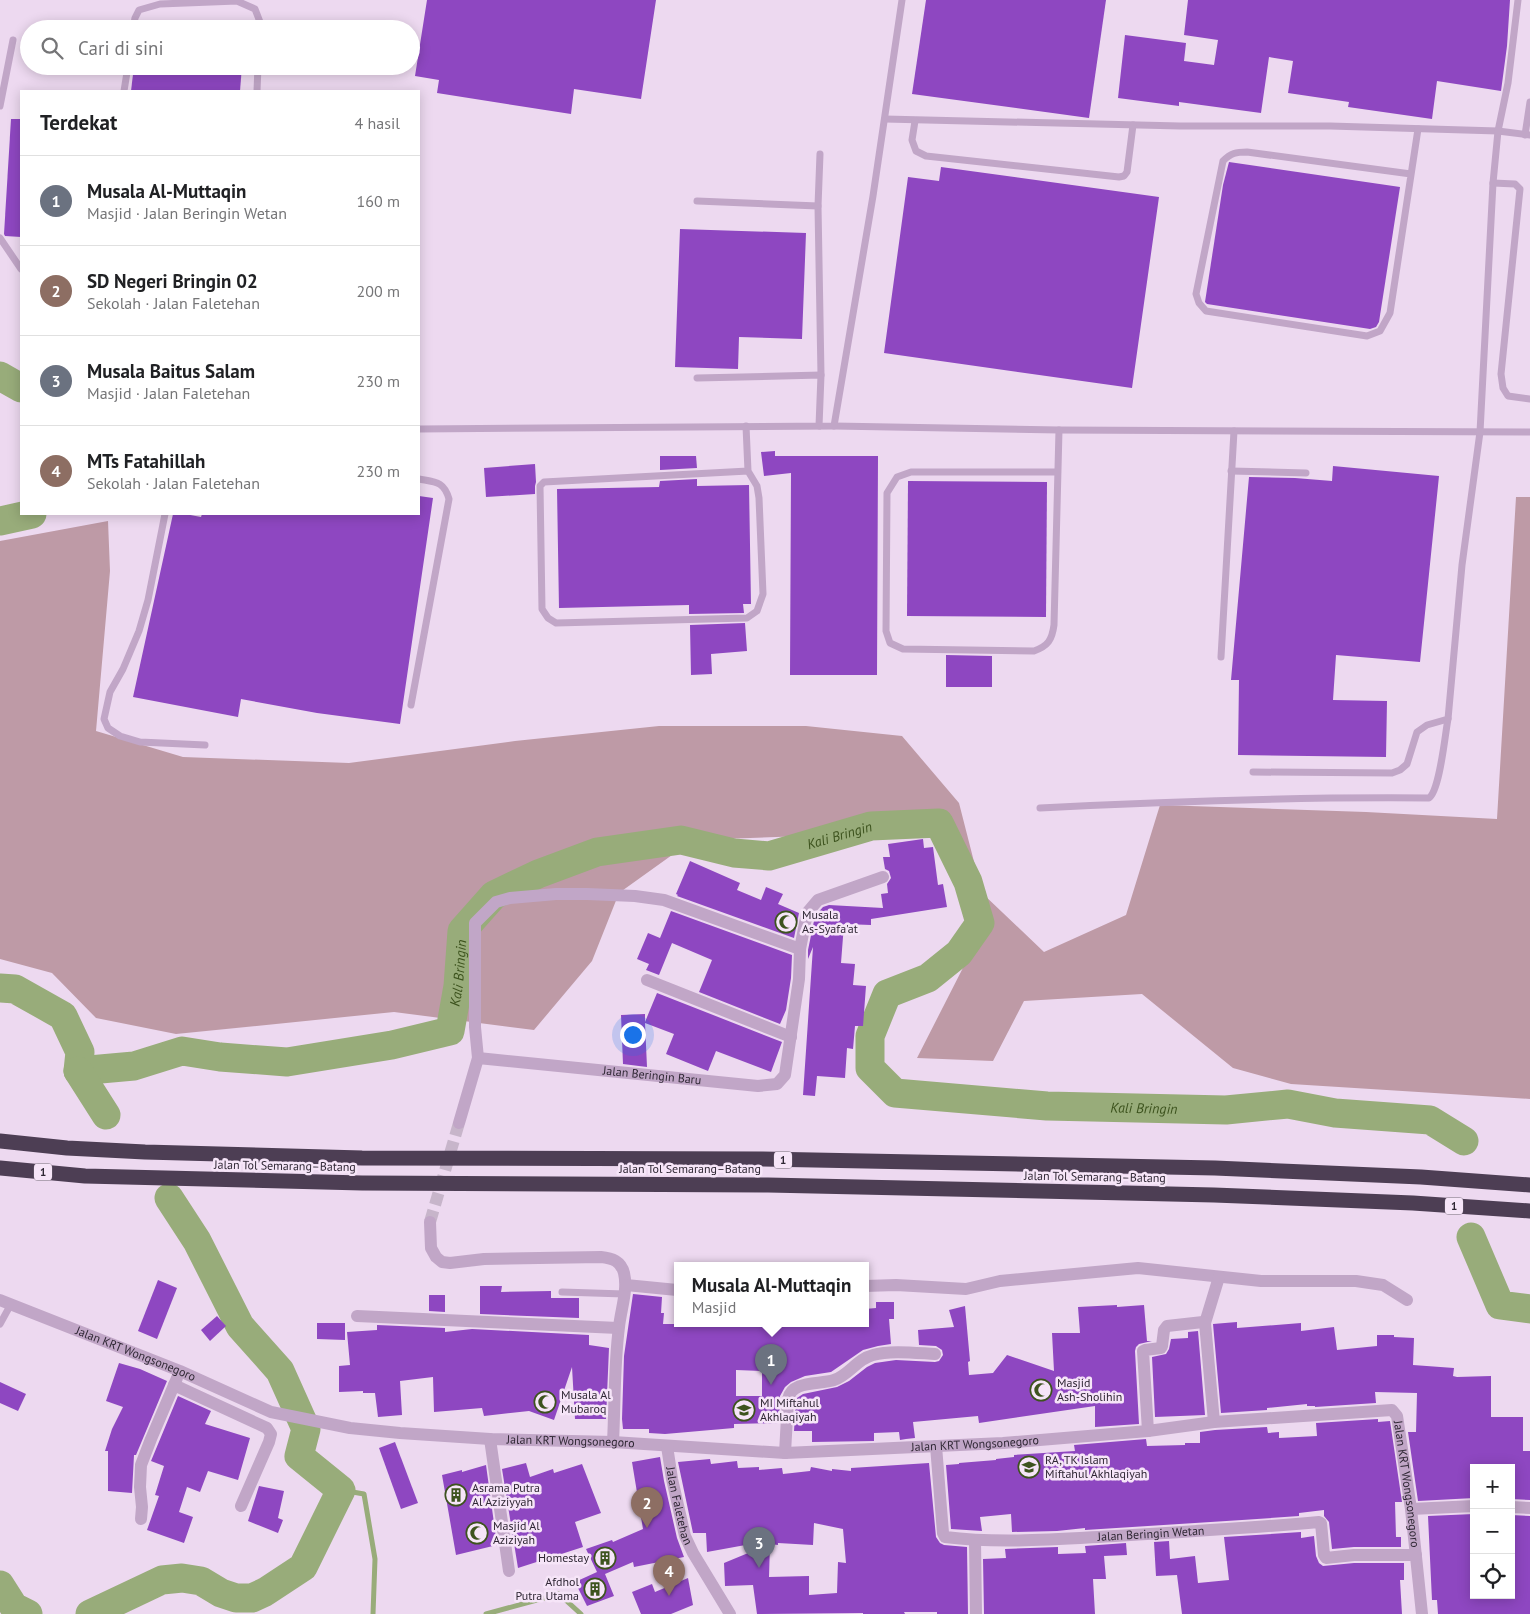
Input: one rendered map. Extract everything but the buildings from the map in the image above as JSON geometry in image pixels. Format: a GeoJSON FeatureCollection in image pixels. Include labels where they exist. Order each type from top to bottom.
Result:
{"type":"FeatureCollection","features":[{"type":"Feature","properties":{"kind":"highway","name":"Jalan Tol Semarang–Batang"},"geometry":{"type":"LineString","coordinates":[[0,1142],[145,1152],[362,1158],[763,1159],[1215,1168],[1420,1177],[1530,1185]]}},
{"type":"Feature","properties":{"kind":"highway","name":"Jalan Tol Semarang–Batang"},"geometry":{"type":"LineString","coordinates":[[0,1168],[85,1176],[362,1183],[768,1185],[1214,1194],[1413,1203],[1530,1211]]}},
{"type":"Feature","properties":{"kind":"street","name":"Jalan Beringin Baru"},"geometry":{"type":"LineString","coordinates":[[478,1058],[758,1086],[776,1084],[785,1075],[800,979],[800,949],[807,913],[818,900],[883,877]]}},
{"type":"Feature","properties":{"kind":"street"},"geometry":{"type":"LineString","coordinates":[[459,1123],[478,1058],[475,1027],[475,923],[496,902],[510,898],[556,894],[635,896],[664,900],[800,949]]}},
{"type":"Feature","properties":{"kind":"street"},"geometry":{"type":"LineString","coordinates":[[647,980],[791,1038]]}},
{"type":"Feature","properties":{"kind":"street"},"geometry":{"type":"LineString","coordinates":[[430,1222],[431,1248],[436,1257],[442,1262],[450,1263],[484,1259],[601,1257],[612,1258],[619,1263],[624,1272],[625,1289],[618,1328],[613,1442]]}},
{"type":"Feature","properties":{"kind":"street"},"geometry":{"type":"LineString","coordinates":[[869,1286],[896,1285],[966,1290],[1000,1281],[1138,1268],[1261,1281],[1356,1281],[1383,1285],[1407,1300]]}},
{"type":"Feature","properties":{"kind":"street"},"geometry":{"type":"LineString","coordinates":[[1214,1422],[1205,1323],[1219,1276]]}},
{"type":"Feature","properties":{"kind":"street"},"geometry":{"type":"LineString","coordinates":[[625,1289],[674,1290]]}},
{"type":"Feature","properties":{"kind":"street","name":"Jalan KRT Wongsonegoro"},"geometry":{"type":"LineString","coordinates":[[5,1302],[180,1371],[271,1412],[350,1428],[400,1434],[490,1439],[613,1442],[785,1454],[1003,1443],[1148,1431],[1214,1422],[1392,1410],[1397,1416],[1411,1509],[1422,1614]]}},
{"type":"Feature","properties":{"kind":"street"},"geometry":{"type":"LineString","coordinates":[[357,1316],[618,1328]]}},
{"type":"Feature","properties":{"kind":"street"},"geometry":{"type":"LineString","coordinates":[[1148,1431],[1143,1352],[1145,1350],[1161,1348],[1164,1330],[1167,1326],[1205,1323]]}},
{"type":"Feature","properties":{"kind":"street"},"geometry":{"type":"LineString","coordinates":[[785,1454],[788,1399],[789,1393],[796,1387],[837,1379],[861,1360],[873,1355],[883,1353],[935,1354]]}},
{"type":"Feature","properties":{"kind":"street"},"geometry":{"type":"LineString","coordinates":[[141,1519],[141,1465],[180,1371]]}},
{"type":"Feature","properties":{"kind":"street"},"geometry":{"type":"LineString","coordinates":[[174,1385],[267,1428],[271,1434],[270,1442],[240,1506]]}},
{"type":"Feature","properties":{"kind":"street"},"geometry":{"type":"LineString","coordinates":[[490,1439],[509,1571]]}},
{"type":"Feature","properties":{"kind":"street","name":"Jalan Faletehan"},"geometry":{"type":"LineString","coordinates":[[667,1446],[672,1479],[685,1536],[693,1553],[730,1614]]}},
{"type":"Feature","properties":{"kind":"street","name":"Jalan Beringin Wetan"},"geometry":{"type":"LineString","coordinates":[[936,1446],[943,1536],[975,1541],[1074,1538],[1319,1522],[1321,1524],[1324,1555],[1326,1558],[1354,1555],[1416,1555]]}},
{"type":"Feature","properties":{"kind":"street"},"geometry":{"type":"LineString","coordinates":[[1411,1509],[1470,1506]]}},
{"type":"Feature","properties":{"kind":"street"},"geometry":{"type":"LineString","coordinates":[[1515,1507],[1530,1508]]}},
{"type":"Feature","properties":{"kind":"street"},"geometry":{"type":"LineString","coordinates":[[975,1541],[976,1614]]}},
{"type":"Feature","properties":{"kind":"lane"},"geometry":{"type":"LineString","coordinates":[[834,426],[873,196],[902,0]]}},
{"type":"Feature","properties":{"kind":"lane"},"geometry":{"type":"LineString","coordinates":[[1040,808],[1206,801],[1362,797],[1429,798],[1434,793],[1448,719],[1462,565],[1480,432],[1493,183],[1498,131],[1508,83],[1518,0]]}},
{"type":"Feature","properties":{"kind":"lane"},"geometry":{"type":"LineString","coordinates":[[135,20],[139,10],[160,4],[237,1],[255,9],[259,20]]}},
{"type":"Feature","properties":{"kind":"lane"},"geometry":{"type":"LineString","coordinates":[[0,106],[13,40]]}},
{"type":"Feature","properties":{"kind":"lane"},"geometry":{"type":"LineString","coordinates":[[124,90],[127,75]]}},
{"type":"Feature","properties":{"kind":"lane"},"geometry":{"type":"LineString","coordinates":[[257,90],[258,75]]}},
{"type":"Feature","properties":{"kind":"lane"},"geometry":{"type":"LineString","coordinates":[[884,119],[1133,125],[1330,126],[1498,131],[1527,135],[1530,102]]}},
{"type":"Feature","properties":{"kind":"lane"},"geometry":{"type":"LineString","coordinates":[[915,121],[912,140],[916,151],[926,156],[1119,177],[1124,176],[1127,172],[1133,125]]}},
{"type":"Feature","properties":{"kind":"lane"},"geometry":{"type":"LineString","coordinates":[[1411,174],[1247,152],[1237,152],[1229,156],[1223,161],[1196,294],[1199,303],[1206,311],[1367,336],[1380,331],[1390,313],[1418,129]]}},
{"type":"Feature","properties":{"kind":"lane"},"geometry":{"type":"LineString","coordinates":[[819,426],[818,206],[820,154]]}},
{"type":"Feature","properties":{"kind":"lane"},"geometry":{"type":"LineString","coordinates":[[1493,183],[1516,184],[1520,189],[1501,374],[1503,388],[1508,396],[1530,399]]}},
{"type":"Feature","properties":{"kind":"lane"},"geometry":{"type":"LineString","coordinates":[[697,201],[818,206]]}},
{"type":"Feature","properties":{"kind":"lane"},"geometry":{"type":"LineString","coordinates":[[0,238],[20,268]]}},
{"type":"Feature","properties":{"kind":"lane"},"geometry":{"type":"LineString","coordinates":[[697,378],[820,375]]}},
{"type":"Feature","properties":{"kind":"lane"},"geometry":{"type":"LineString","coordinates":[[746,426],[748,471],[757,486],[759,498],[763,594],[757,611],[747,618],[556,622],[548,618],[542,609],[540,486],[544,482],[748,471]]}},
{"type":"Feature","properties":{"kind":"lane"},"geometry":{"type":"LineString","coordinates":[[420,429],[834,426],[1060,430],[1530,432]]}},
{"type":"Feature","properties":{"kind":"lane"},"geometry":{"type":"LineString","coordinates":[[1058,472],[911,472],[897,477],[888,492],[886,632],[890,643],[902,649],[1034,651],[1045,647],[1052,636],[1054,625],[1060,430]]}},
{"type":"Feature","properties":{"kind":"lane"},"geometry":{"type":"LineString","coordinates":[[1221,657],[1234,431]]}},
{"type":"Feature","properties":{"kind":"lane"},"geometry":{"type":"LineString","coordinates":[[1231,471],[1306,474]]}},
{"type":"Feature","properties":{"kind":"lane"},"geometry":{"type":"LineString","coordinates":[[411,705],[449,498],[446,488],[438,483],[420,479]]}},
{"type":"Feature","properties":{"kind":"lane"},"geometry":{"type":"LineString","coordinates":[[165,515],[148,600],[139,631],[110,692],[104,719],[108,728],[120,736],[140,742],[206,745]]}},
{"type":"Feature","properties":{"kind":"lane"},"geometry":{"type":"LineString","coordinates":[[1253,772],[1392,773],[1400,770],[1407,764],[1418,732],[1427,725],[1448,719]]}},
{"type":"Feature","properties":{"kind":"lane"},"geometry":{"type":"LineString","coordinates":[[562,1292],[625,1289]]}},
{"type":"Feature","properties":{"kind":"lane"},"geometry":{"type":"LineString","coordinates":[[0,1324],[5,1302]]}},
{"type":"Feature","properties":{"kind":"shaded area"},"geometry":{"type":"Polygon","coordinates":[[[1516,497],[1530,497],[1530,1099],[1291,1084],[1233,1068],[1142,994],[1024,1001],[993,1061],[917,1058],[968,958],[963,898],[935,840],[922,829],[886,822],[805,836],[693,840],[619,893],[592,961],[534,1030],[394,1012],[176,1034],[96,1018],[52,973],[0,959],[0,541],[108,521],[110,571],[96,731],[183,757],[349,763],[515,741],[659,726],[806,726],[902,736],[959,803],[982,893],[1044,952],[1126,915],[1160,805],[1366,812],[1497,819],[1516,497]]]}},
{"type":"Feature","properties":{"kind":"waterway","name":"Kali Bringin"},"geometry":{"type":"LineString","coordinates":[[0,376],[20,387]]}},
{"type":"Feature","properties":{"kind":"waterway","name":"Kali Bringin"},"geometry":{"type":"LineString","coordinates":[[0,521],[27,515]]}},
{"type":"Feature","properties":{"kind":"waterway","name":"Kali Bringin"},"geometry":{"type":"LineString","coordinates":[[0,988],[15,989],[63,1016],[80,1052],[78,1071],[134,1066],[182,1051],[220,1057],[287,1062],[392,1045],[450,1031],[458,986],[462,931],[494,895],[538,874],[597,852],[681,840],[734,853],[769,856],[871,826],[939,823],[968,882],[980,923],[959,953],[928,978],[887,994],[870,1036],[870,1068],[895,1093],[1047,1106],[1226,1110],[1288,1104],[1335,1113],[1430,1120],[1464,1141]]}},
{"type":"Feature","properties":{"kind":"waterway"},"geometry":{"type":"LineString","coordinates":[[78,1071],[106,1115]]}},
{"type":"Feature","properties":{"kind":"waterway"},"geometry":{"type":"LineString","coordinates":[[90,1614],[162,1580],[182,1578],[201,1581],[221,1593],[236,1598],[252,1598],[265,1592],[303,1567],[341,1490],[299,1456],[306,1429],[280,1371],[240,1326],[197,1241],[169,1198]]}},
{"type":"Feature","properties":{"kind":"waterway","name":"Kali Bringin"},"geometry":{"type":"LineString","coordinates":[[1471,1237],[1500,1305],[1530,1309]]}},
{"type":"Feature","properties":{"kind":"waterway"},"geometry":{"type":"LineString","coordinates":[[341,1490],[364,1494],[375,1559],[373,1614]]}},
{"type":"Feature","properties":{"kind":"waterway"},"geometry":{"type":"LineString","coordinates":[[0,1585],[14,1607],[28,1614]]}},
{"type":"Feature","properties":{"kind":"waterway"},"geometry":{"type":"LineString","coordinates":[[486,1614],[559,1594],[581,1614]]}},
{"type":"Feature","properties":{"kind":"tunnel"},"geometry":{"type":"LineString","coordinates":[[430,1222],[459,1123]]}},
{"type":"Feature","properties":{"kind":"place","name":"Musala As-Syafa'at"},"geometry":{"type":"Point","coordinates":[786,922]}},
{"type":"Feature","properties":{"kind":"place","name":"Musala Al-Muttaqin"},"geometry":{"type":"Point","coordinates":[771,1385]}},
{"type":"Feature","properties":{"kind":"place","name":"Masjid Ash-Sholihin"},"geometry":{"type":"Point","coordinates":[1041,1390]}},
{"type":"Feature","properties":{"kind":"place","name":"Musala Al Mubaroq"},"geometry":{"type":"Point","coordinates":[545,1402]}},
{"type":"Feature","properties":{"kind":"place","name":"MI Miftahul Akhlaqiyah"},"geometry":{"type":"Point","coordinates":[744,1410]}},
{"type":"Feature","properties":{"kind":"place","name":"RA, TK Islam Miftahul Akhlaqiyah"},"geometry":{"type":"Point","coordinates":[1029,1467]}},
{"type":"Feature","properties":{"kind":"place","name":"Asrama Putra Al Aziziyyah"},"geometry":{"type":"Point","coordinates":[456,1495]}},
{"type":"Feature","properties":{"kind":"place","name":"SD Negeri Bringin 02"},"geometry":{"type":"Point","coordinates":[647,1528]}},
{"type":"Feature","properties":{"kind":"place","name":"Masjid Al Aziziyah"},"geometry":{"type":"Point","coordinates":[477,1533]}},
{"type":"Feature","properties":{"kind":"place","name":"Homestay"},"geometry":{"type":"Point","coordinates":[605,1558]}},
{"type":"Feature","properties":{"kind":"place","name":"Musala Baitus Salam"},"geometry":{"type":"Point","coordinates":[759,1568]}},
{"type":"Feature","properties":{"kind":"place","name":"Afdhol Putra Utama"},"geometry":{"type":"Point","coordinates":[595,1589]}},
{"type":"Feature","properties":{"kind":"place","name":"MTs Fatahillah"},"geometry":{"type":"Point","coordinates":[669,1596]}}]}
